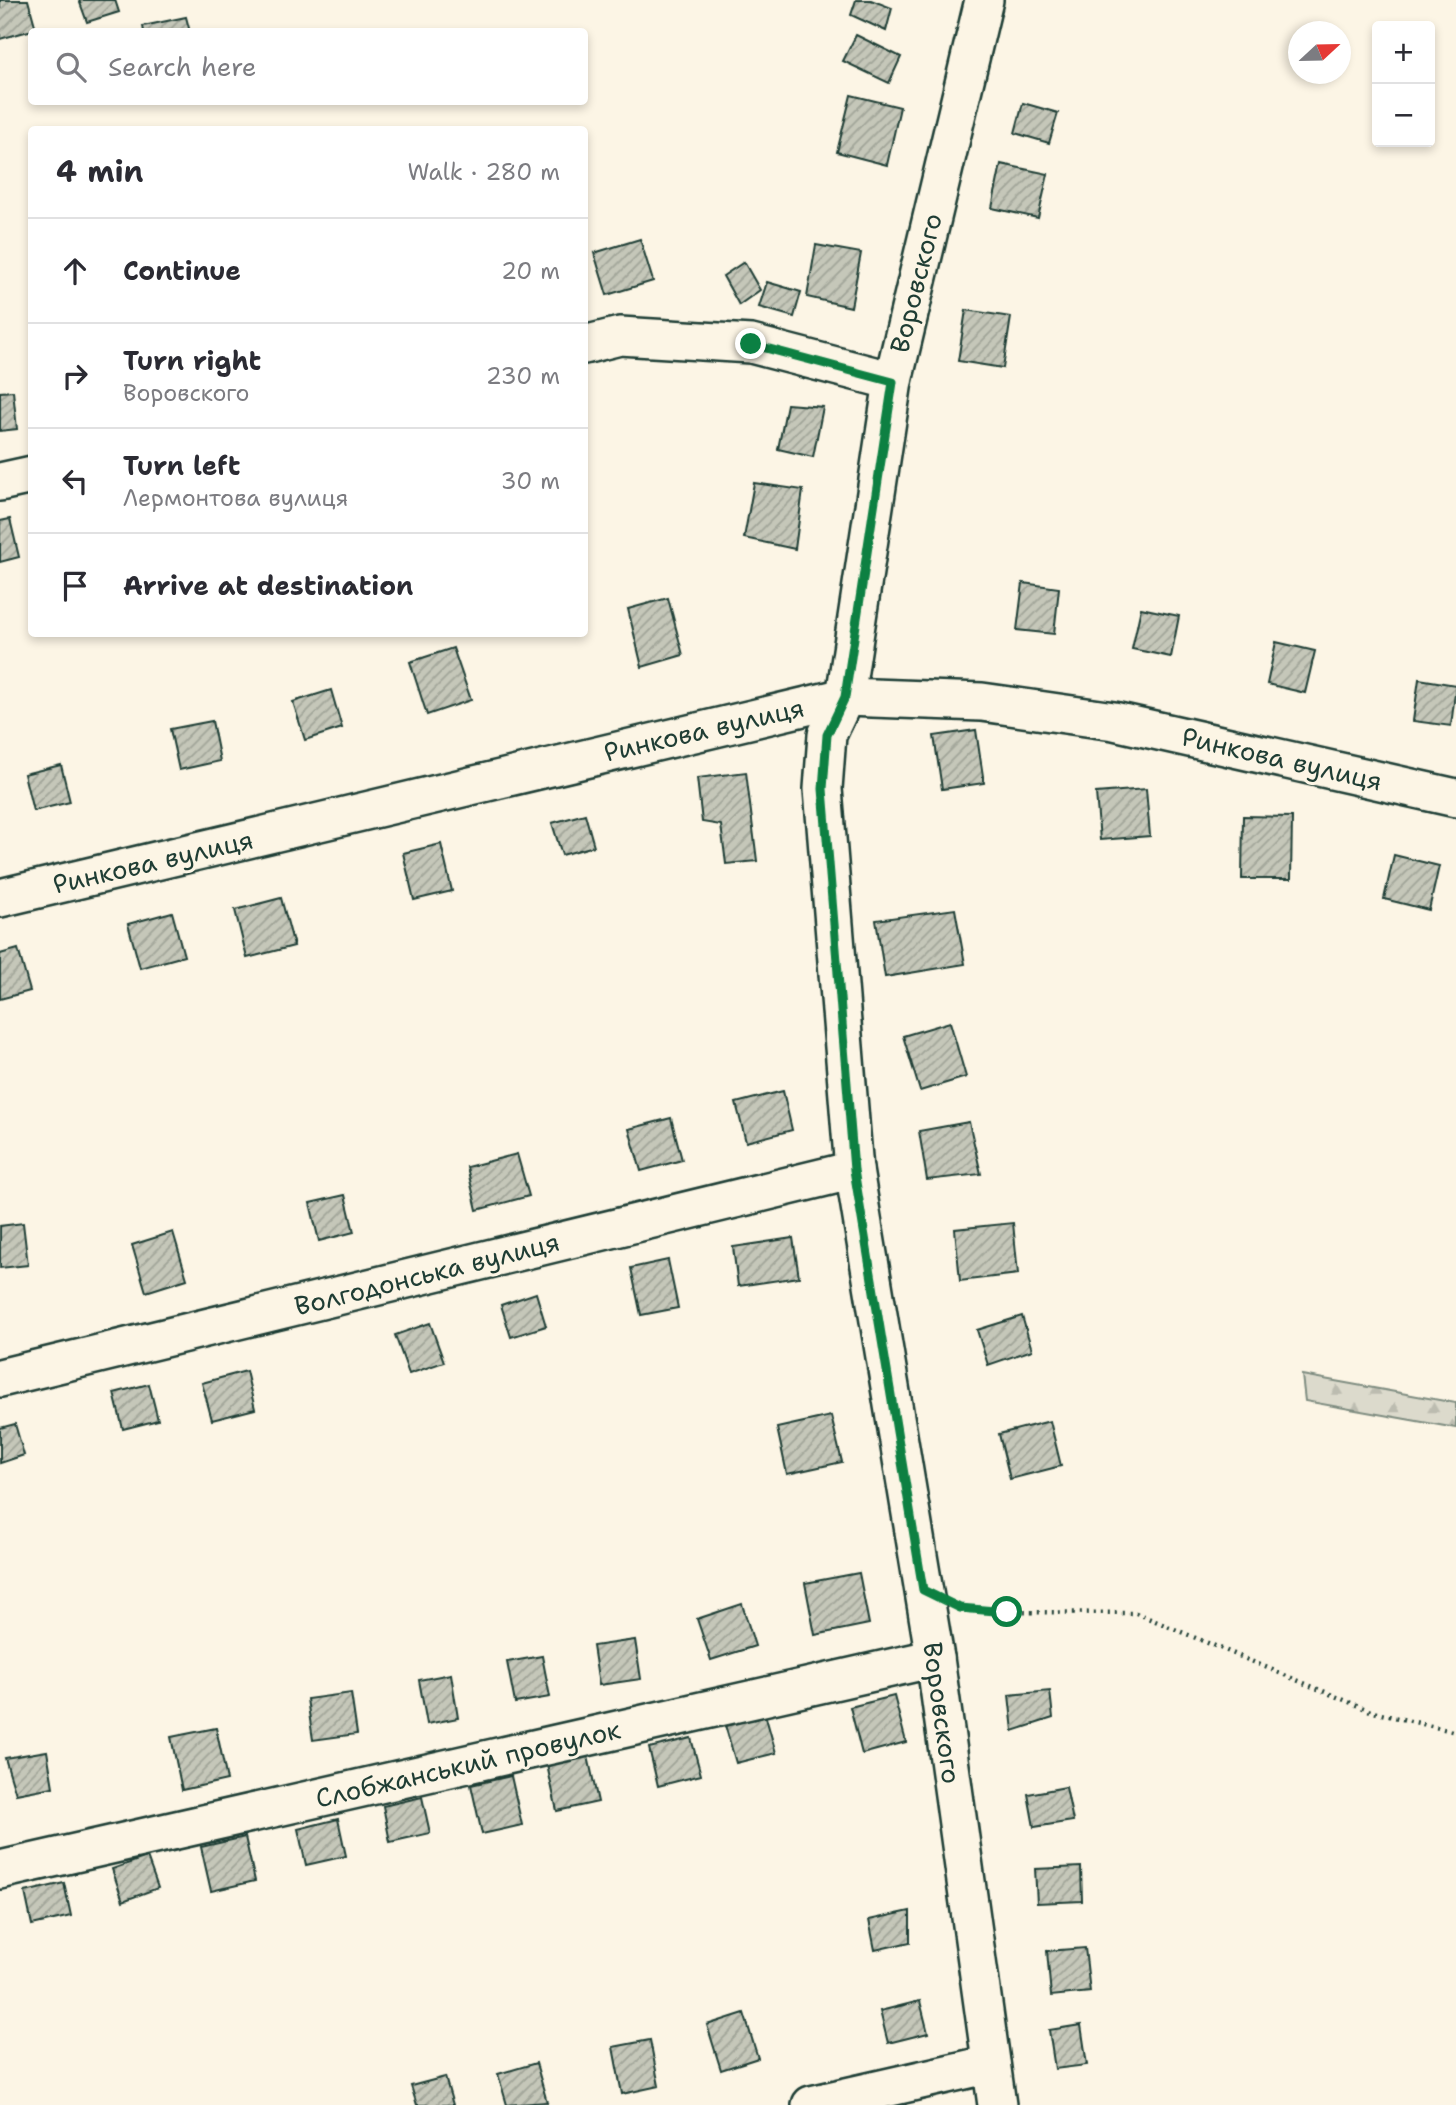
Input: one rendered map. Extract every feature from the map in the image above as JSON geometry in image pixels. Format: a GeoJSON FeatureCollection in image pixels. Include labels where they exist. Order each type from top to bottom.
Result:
{"type":"FeatureCollection","features":[{"type":"Feature","properties":{"kind":"street","name":"Воровского"},"geometry":{"type":"LineString","coordinates":[[984,0],[893,382],[845,697],[827,735],[823,789],[854,1170],[935,1658],[997,2105]]}},
{"type":"Feature","properties":{"kind":"street"},"geometry":{"type":"LineString","coordinates":[[588,344],[620,336],[751,344],[893,382]]}},
{"type":"Feature","properties":{"kind":"street"},"geometry":{"type":"LineString","coordinates":[[0,482],[28,476]]}},
{"type":"Feature","properties":{"kind":"street","name":"Ринкова вулиця"},"geometry":{"type":"LineString","coordinates":[[0,898],[845,697],[982,702],[1114,721],[1456,799]]}},
{"type":"Feature","properties":{"kind":"street","name":"Волгодонська вулиця"},"geometry":{"type":"LineString","coordinates":[[0,1378],[854,1170]]}},
{"type":"Feature","properties":{"kind":"street","name":"Слобжанський провулок"},"geometry":{"type":"LineString","coordinates":[[0,1870],[935,1658]]}},
{"type":"Feature","properties":{"kind":"street"},"geometry":{"type":"LineString","coordinates":[[811,2105],[991,2064]]}},
{"type":"Feature","properties":{"kind":"path"},"geometry":{"type":"LineString","coordinates":[[923,1590],[960,1608],[1007,1612],[1136,1614],[1373,1712],[1456,1732]]}},
{"type":"Feature","properties":{"kind":"green space"},"geometry":{"type":"Polygon","coordinates":[[[1302,1375],[1456,1403],[1456,1428],[1305,1401],[1302,1375]]]}},
{"type":"Feature","properties":{"kind":"building"},"geometry":{"type":"Polygon","coordinates":[[[0,0],[28,0],[36,28],[28,28],[28,31],[0,39],[0,0]]]}},
{"type":"Feature","properties":{"kind":"building"},"geometry":{"type":"Polygon","coordinates":[[[79,0],[115,0],[119,12],[87,22],[79,0]]]}},
{"type":"Feature","properties":{"kind":"building"},"geometry":{"type":"Polygon","coordinates":[[[856,0],[871,0],[892,8],[886,31],[851,15],[856,0]]]}},
{"type":"Feature","properties":{"kind":"building"},"geometry":{"type":"Polygon","coordinates":[[[186,17],[189,28],[143,28],[186,17]]]}},
{"type":"Feature","properties":{"kind":"building"},"geometry":{"type":"Polygon","coordinates":[[[856,35],[901,57],[889,83],[843,61],[856,35]]]}},
{"type":"Feature","properties":{"kind":"building"},"geometry":{"type":"Polygon","coordinates":[[[851,95],[900,107],[887,165],[837,152],[851,95]]]}},
{"type":"Feature","properties":{"kind":"building"},"geometry":{"type":"Polygon","coordinates":[[[1023,103],[1058,113],[1049,143],[1015,133],[1023,103]]]}},
{"type":"Feature","properties":{"kind":"building"},"geometry":{"type":"Polygon","coordinates":[[[1001,164],[1048,174],[1038,218],[992,208],[1001,164]]]}},
{"type":"Feature","properties":{"kind":"building"},"geometry":{"type":"Polygon","coordinates":[[[640,239],[653,281],[607,295],[594,253],[640,239]]]}},
{"type":"Feature","properties":{"kind":"building"},"geometry":{"type":"Polygon","coordinates":[[[816,245],[861,253],[851,307],[807,297],[816,245]]]}},
{"type":"Feature","properties":{"kind":"building"},"geometry":{"type":"Polygon","coordinates":[[[744,262],[760,290],[739,305],[723,276],[744,262]]]}},
{"type":"Feature","properties":{"kind":"building"},"geometry":{"type":"Polygon","coordinates":[[[767,282],[801,292],[794,317],[759,307],[767,282]]]}},
{"type":"Feature","properties":{"kind":"building"},"geometry":{"type":"Polygon","coordinates":[[[966,310],[1011,317],[1003,368],[958,361],[966,310]]]}},
{"type":"Feature","properties":{"kind":"building"},"geometry":{"type":"Polygon","coordinates":[[[13,391],[17,429],[0,431],[0,392],[13,391]]]}},
{"type":"Feature","properties":{"kind":"building"},"geometry":{"type":"Polygon","coordinates":[[[787,404],[823,407],[813,457],[778,449],[787,404]]]}},
{"type":"Feature","properties":{"kind":"building"},"geometry":{"type":"Polygon","coordinates":[[[754,483],[803,490],[795,549],[744,538],[754,483]]]}},
{"type":"Feature","properties":{"kind":"building"},"geometry":{"type":"Polygon","coordinates":[[[10,519],[19,557],[0,562],[0,521],[10,519]]]}},
{"type":"Feature","properties":{"kind":"building"},"geometry":{"type":"Polygon","coordinates":[[[1023,583],[1059,588],[1054,634],[1017,630],[1023,583]]]}},
{"type":"Feature","properties":{"kind":"building"},"geometry":{"type":"Polygon","coordinates":[[[668,598],[683,655],[642,667],[628,609],[668,598]]]}},
{"type":"Feature","properties":{"kind":"building"},"geometry":{"type":"Polygon","coordinates":[[[1141,608],[1179,616],[1171,657],[1132,649],[1141,608]]]}},
{"type":"Feature","properties":{"kind":"building"},"geometry":{"type":"Polygon","coordinates":[[[1276,642],[1315,651],[1305,693],[1267,684],[1276,642]]]}},
{"type":"Feature","properties":{"kind":"building"},"geometry":{"type":"Polygon","coordinates":[[[453,648],[471,700],[427,715],[410,662],[453,648]]]}},
{"type":"Feature","properties":{"kind":"building"},"geometry":{"type":"Polygon","coordinates":[[[1419,679],[1456,685],[1451,726],[1413,721],[1419,679]]]}},
{"type":"Feature","properties":{"kind":"building"},"geometry":{"type":"Polygon","coordinates":[[[331,690],[342,728],[305,740],[293,702],[331,690]]]}},
{"type":"Feature","properties":{"kind":"building"},"geometry":{"type":"Polygon","coordinates":[[[212,721],[220,761],[179,770],[170,729],[212,721]]]}},
{"type":"Feature","properties":{"kind":"building"},"geometry":{"type":"Polygon","coordinates":[[[976,730],[984,783],[942,789],[934,736],[976,730]]]}},
{"type":"Feature","properties":{"kind":"building"},"geometry":{"type":"Polygon","coordinates":[[[61,765],[70,802],[33,811],[24,774],[61,765]]]}},
{"type":"Feature","properties":{"kind":"building"},"geometry":{"type":"Polygon","coordinates":[[[746,772],[757,861],[726,864],[721,825],[702,822],[697,778],[746,772]]]}},
{"type":"Feature","properties":{"kind":"building"},"geometry":{"type":"Polygon","coordinates":[[[1146,789],[1150,836],[1100,840],[1096,793],[1146,789]]]}},
{"type":"Feature","properties":{"kind":"building"},"geometry":{"type":"Polygon","coordinates":[[[585,814],[594,846],[562,855],[552,823],[585,814]]]}},
{"type":"Feature","properties":{"kind":"building"},"geometry":{"type":"Polygon","coordinates":[[[1243,816],[1292,817],[1291,879],[1242,879],[1243,816]]]}},
{"type":"Feature","properties":{"kind":"building"},"geometry":{"type":"Polygon","coordinates":[[[441,844],[452,891],[414,900],[403,853],[441,844]]]}},
{"type":"Feature","properties":{"kind":"building"},"geometry":{"type":"Polygon","coordinates":[[[1394,855],[1439,866],[1429,910],[1384,899],[1394,855]]]}},
{"type":"Feature","properties":{"kind":"building"},"geometry":{"type":"Polygon","coordinates":[[[281,898],[294,946],[247,958],[235,910],[281,898]]]}},
{"type":"Feature","properties":{"kind":"building"},"geometry":{"type":"Polygon","coordinates":[[[955,909],[965,964],[885,977],[876,920],[955,909]]]}},
{"type":"Feature","properties":{"kind":"building"},"geometry":{"type":"Polygon","coordinates":[[[172,912],[184,956],[140,968],[128,924],[172,912]]]}},
{"type":"Feature","properties":{"kind":"building"},"geometry":{"type":"Polygon","coordinates":[[[18,949],[30,991],[0,999],[0,954],[18,949]]]}},
{"type":"Feature","properties":{"kind":"building"},"geometry":{"type":"Polygon","coordinates":[[[950,1022],[966,1077],[920,1091],[903,1036],[950,1022]]]}},
{"type":"Feature","properties":{"kind":"building"},"geometry":{"type":"Polygon","coordinates":[[[783,1091],[792,1130],[746,1142],[736,1103],[783,1091]]]}},
{"type":"Feature","properties":{"kind":"building"},"geometry":{"type":"Polygon","coordinates":[[[671,1118],[682,1160],[641,1171],[629,1129],[671,1118]]]}},
{"type":"Feature","properties":{"kind":"building"},"geometry":{"type":"Polygon","coordinates":[[[969,1122],[981,1174],[927,1180],[919,1131],[969,1122]]]}},
{"type":"Feature","properties":{"kind":"building"},"geometry":{"type":"Polygon","coordinates":[[[517,1154],[529,1196],[477,1210],[467,1167],[517,1154]]]}},
{"type":"Feature","properties":{"kind":"building"},"geometry":{"type":"Polygon","coordinates":[[[345,1195],[354,1232],[319,1241],[310,1203],[345,1195]]]}},
{"type":"Feature","properties":{"kind":"building"},"geometry":{"type":"Polygon","coordinates":[[[23,1223],[28,1265],[0,1268],[0,1226],[23,1223]]]}},
{"type":"Feature","properties":{"kind":"building"},"geometry":{"type":"Polygon","coordinates":[[[1013,1223],[1018,1274],[960,1281],[955,1229],[1013,1223]]]}},
{"type":"Feature","properties":{"kind":"building"},"geometry":{"type":"Polygon","coordinates":[[[173,1232],[187,1279],[146,1292],[132,1245],[173,1232]]]}},
{"type":"Feature","properties":{"kind":"building"},"geometry":{"type":"Polygon","coordinates":[[[793,1238],[799,1277],[738,1286],[733,1247],[793,1238]]]}},
{"type":"Feature","properties":{"kind":"building"},"geometry":{"type":"Polygon","coordinates":[[[668,1260],[678,1308],[641,1315],[631,1268],[668,1260]]]}},
{"type":"Feature","properties":{"kind":"building"},"geometry":{"type":"Polygon","coordinates":[[[536,1293],[546,1326],[511,1337],[501,1305],[536,1293]]]}},
{"type":"Feature","properties":{"kind":"building"},"geometry":{"type":"Polygon","coordinates":[[[1022,1316],[1032,1350],[988,1365],[977,1330],[1022,1316]]]}},
{"type":"Feature","properties":{"kind":"building"},"geometry":{"type":"Polygon","coordinates":[[[430,1323],[444,1362],[409,1374],[395,1335],[430,1323]]]}},
{"type":"Feature","properties":{"kind":"building"},"geometry":{"type":"Polygon","coordinates":[[[246,1371],[255,1409],[212,1420],[202,1383],[246,1371]]]}},
{"type":"Feature","properties":{"kind":"building"},"geometry":{"type":"Polygon","coordinates":[[[149,1384],[158,1420],[123,1429],[114,1393],[149,1384]]]}},
{"type":"Feature","properties":{"kind":"building"},"geometry":{"type":"Polygon","coordinates":[[[831,1416],[842,1462],[787,1474],[777,1428],[831,1416]]]}},
{"type":"Feature","properties":{"kind":"building"},"geometry":{"type":"Polygon","coordinates":[[[1050,1421],[1061,1466],[1010,1479],[999,1434],[1050,1421]]]}},
{"type":"Feature","properties":{"kind":"building"},"geometry":{"type":"Polygon","coordinates":[[[15,1424],[24,1455],[0,1463],[0,1428],[15,1424]]]}},
{"type":"Feature","properties":{"kind":"building"},"geometry":{"type":"Polygon","coordinates":[[[859,1573],[869,1624],[815,1635],[805,1583],[859,1573]]]}},
{"type":"Feature","properties":{"kind":"building"},"geometry":{"type":"Polygon","coordinates":[[[742,1604],[755,1646],[711,1660],[697,1619],[742,1604]]]}},
{"type":"Feature","properties":{"kind":"building"},"geometry":{"type":"Polygon","coordinates":[[[635,1640],[641,1679],[599,1685],[593,1646],[635,1640]]]}},
{"type":"Feature","properties":{"kind":"building"},"geometry":{"type":"Polygon","coordinates":[[[542,1656],[550,1697],[515,1703],[507,1662],[542,1656]]]}},
{"type":"Feature","properties":{"kind":"building"},"geometry":{"type":"Polygon","coordinates":[[[451,1674],[458,1718],[427,1724],[419,1680],[451,1674]]]}},
{"type":"Feature","properties":{"kind":"building"},"geometry":{"type":"Polygon","coordinates":[[[1050,1691],[1053,1718],[1013,1731],[1009,1695],[1050,1691]]]}},
{"type":"Feature","properties":{"kind":"building"},"geometry":{"type":"Polygon","coordinates":[[[351,1693],[357,1734],[313,1740],[307,1699],[351,1693]]]}},
{"type":"Feature","properties":{"kind":"building"},"geometry":{"type":"Polygon","coordinates":[[[894,1696],[906,1742],[862,1754],[850,1707],[894,1696]]]}},
{"type":"Feature","properties":{"kind":"building"},"geometry":{"type":"Polygon","coordinates":[[[765,1714],[776,1753],[736,1763],[725,1725],[765,1714]]]}},
{"type":"Feature","properties":{"kind":"building"},"geometry":{"type":"Polygon","coordinates":[[[216,1728],[227,1780],[182,1790],[171,1737],[216,1728]]]}},
{"type":"Feature","properties":{"kind":"building"},"geometry":{"type":"Polygon","coordinates":[[[691,1738],[701,1775],[658,1786],[649,1748],[691,1738]]]}},
{"type":"Feature","properties":{"kind":"building"},"geometry":{"type":"Polygon","coordinates":[[[47,1751],[53,1787],[16,1794],[5,1758],[47,1751]]]}},
{"type":"Feature","properties":{"kind":"building"},"geometry":{"type":"Polygon","coordinates":[[[588,1756],[598,1802],[557,1811],[547,1765],[588,1756]]]}},
{"type":"Feature","properties":{"kind":"building"},"geometry":{"type":"Polygon","coordinates":[[[511,1776],[522,1825],[482,1834],[471,1785],[511,1776]]]}},
{"type":"Feature","properties":{"kind":"building"},"geometry":{"type":"Polygon","coordinates":[[[1066,1787],[1073,1821],[1034,1827],[1028,1794],[1066,1787]]]}},
{"type":"Feature","properties":{"kind":"building"},"geometry":{"type":"Polygon","coordinates":[[[422,1797],[430,1833],[390,1842],[383,1806],[422,1797]]]}},
{"type":"Feature","properties":{"kind":"building"},"geometry":{"type":"Polygon","coordinates":[[[338,1819],[346,1856],[306,1865],[298,1829],[338,1819]]]}},
{"type":"Feature","properties":{"kind":"building"},"geometry":{"type":"Polygon","coordinates":[[[245,1837],[255,1881],[211,1891],[201,1847],[245,1837]]]}},
{"type":"Feature","properties":{"kind":"building"},"geometry":{"type":"Polygon","coordinates":[[[147,1857],[158,1888],[123,1901],[112,1869],[147,1857]]]}},
{"type":"Feature","properties":{"kind":"building"},"geometry":{"type":"Polygon","coordinates":[[[1081,1867],[1082,1901],[1037,1903],[1035,1869],[1081,1867]]]}},
{"type":"Feature","properties":{"kind":"building"},"geometry":{"type":"Polygon","coordinates":[[[64,1883],[71,1916],[32,1925],[25,1892],[64,1883]]]}},
{"type":"Feature","properties":{"kind":"building"},"geometry":{"type":"Polygon","coordinates":[[[910,1911],[910,1942],[875,1950],[869,1920],[910,1911]]]}},
{"type":"Feature","properties":{"kind":"building"},"geometry":{"type":"Polygon","coordinates":[[[1085,1948],[1090,1992],[1051,1996],[1047,1951],[1085,1948]]]}},
{"type":"Feature","properties":{"kind":"building"},"geometry":{"type":"Polygon","coordinates":[[[920,2001],[928,2033],[888,2043],[880,2011],[920,2001]]]}},
{"type":"Feature","properties":{"kind":"building"},"geometry":{"type":"Polygon","coordinates":[[[744,2013],[758,2058],[721,2070],[707,2025],[744,2013]]]}},
{"type":"Feature","properties":{"kind":"building"},"geometry":{"type":"Polygon","coordinates":[[[1081,2025],[1087,2065],[1055,2069],[1049,2030],[1081,2025]]]}},
{"type":"Feature","properties":{"kind":"building"},"geometry":{"type":"Polygon","coordinates":[[[650,2040],[659,2086],[622,2094],[613,2047],[650,2040]]]}},
{"type":"Feature","properties":{"kind":"building"},"geometry":{"type":"Polygon","coordinates":[[[536,2063],[547,2102],[507,2105],[498,2074],[536,2063]]]}},
{"type":"Feature","properties":{"kind":"building"},"geometry":{"type":"Polygon","coordinates":[[[445,2077],[453,2105],[417,2105],[411,2086],[445,2077]]]}},
{"type":"Feature","properties":{"kind":"route"},"geometry":{"type":"LineString","coordinates":[[751,344],[893,382],[845,697],[827,735],[823,789],[854,1170],[923,1590],[960,1608],[1007,1612]]}}]}
